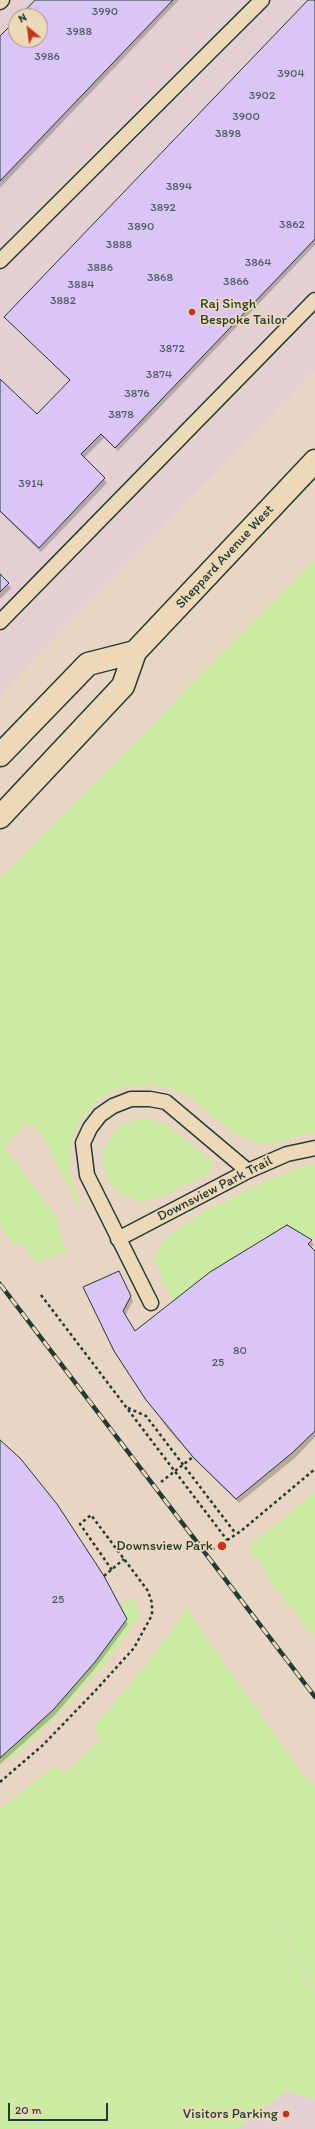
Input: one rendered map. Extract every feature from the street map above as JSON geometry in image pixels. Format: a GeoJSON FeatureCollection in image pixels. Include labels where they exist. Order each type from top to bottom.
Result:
{"type":"FeatureCollection","features":[{"type":"Feature","properties":{"kind":"main road","name":"Sheppard Avenue West"},"geometry":{"type":"LineString","coordinates":[[0,817],[123,686],[135,652],[315,461]]}},
{"type":"Feature","properties":{"kind":"main road"},"geometry":{"type":"LineString","coordinates":[[0,755],[88,664],[135,652]]}},
{"type":"Feature","properties":{"kind":"lane"},"geometry":{"type":"LineString","coordinates":[[0,261],[262,0]]}},
{"type":"Feature","properties":{"kind":"lane"},"geometry":{"type":"LineString","coordinates":[[0,622],[315,300]]}},
{"type":"Feature","properties":{"kind":"lane"},"geometry":{"type":"LineString","coordinates":[[151,1303],[95,1194],[87,1175],[83,1143],[90,1128],[100,1115],[113,1106],[131,1099],[150,1099],[166,1102],[248,1171]]}},
{"type":"Feature","properties":{"kind":"lane","name":"Downsview Park Trail"},"geometry":{"type":"LineString","coordinates":[[118,1239],[248,1171],[287,1154],[315,1148]]}},
{"type":"Feature","properties":{"kind":"path"},"geometry":{"type":"LineString","coordinates":[[41,1295],[228,1540]]}},
{"type":"Feature","properties":{"kind":"path"},"geometry":{"type":"LineString","coordinates":[[127,1408],[146,1416],[236,1534]]}},
{"type":"Feature","properties":{"kind":"path"},"geometry":{"type":"LineString","coordinates":[[161,1482],[193,1457]]}},
{"type":"Feature","properties":{"kind":"path"},"geometry":{"type":"LineString","coordinates":[[212,1550],[236,1534],[288,1493],[315,1469]]}},
{"type":"Feature","properties":{"kind":"path"},"geometry":{"type":"LineString","coordinates":[[0,1782],[43,1745],[96,1690],[134,1648],[152,1615],[148,1591],[91,1516],[80,1524],[112,1570]]}},
{"type":"Feature","properties":{"kind":"path"},"geometry":{"type":"LineString","coordinates":[[104,1576],[124,1559]]}},
{"type":"Feature","properties":{"kind":"shaded area"},"geometry":{"type":"Polygon","coordinates":[[[0,0],[315,0],[315,370],[0,695],[0,0]]]}},
{"type":"Feature","properties":{"kind":"shaded area","name":"Visitors Parking"},"geometry":{"type":"Polygon","coordinates":[[[315,2072],[315,2129],[208,2129],[315,2072]]]}},
{"type":"Feature","properties":{"kind":"green space"},"geometry":{"type":"Polygon","coordinates":[[[315,560],[315,1133],[297,1136],[273,1144],[258,1144],[233,1132],[183,1093],[153,1084],[126,1086],[109,1093],[95,1103],[79,1122],[72,1138],[69,1160],[71,1178],[80,1204],[77,1205],[42,1134],[29,1124],[18,1131],[4,1148],[55,1214],[66,1251],[36,1263],[20,1241],[14,1245],[0,1226],[0,879],[315,560]]]}},
{"type":"Feature","properties":{"kind":"green space"},"geometry":{"type":"Polygon","coordinates":[[[141,1118],[156,1120],[167,1125],[211,1160],[213,1167],[210,1173],[154,1200],[138,1201],[123,1196],[114,1189],[107,1178],[103,1161],[104,1150],[115,1131],[124,1124],[141,1118]]]}},
{"type":"Feature","properties":{"kind":"green space"},"geometry":{"type":"Polygon","coordinates":[[[315,1164],[315,1237],[312,1240],[287,1225],[235,1255],[173,1300],[159,1273],[155,1258],[160,1246],[168,1236],[205,1211],[261,1183],[293,1170],[315,1164]]]}},
{"type":"Feature","properties":{"kind":"green space"},"geometry":{"type":"Polygon","coordinates":[[[315,1491],[315,1639],[265,1574],[268,1572],[249,1548],[251,1544],[281,1521],[315,1491]]]}},
{"type":"Feature","properties":{"kind":"green space"},"geometry":{"type":"Polygon","coordinates":[[[131,1597],[137,1606],[140,1616],[101,1669],[39,1734],[13,1757],[0,1763],[0,1758],[53,1710],[113,1639],[127,1619],[120,1606],[131,1597]]]}},
{"type":"Feature","properties":{"kind":"green space"},"geometry":{"type":"Polygon","coordinates":[[[186,1607],[294,1763],[315,1787],[315,1991],[256,1892],[315,1994],[315,2100],[287,2091],[237,2129],[0,2129],[0,1809],[54,1767],[60,1768],[65,1774],[101,1739],[95,1731],[95,1725],[124,1692],[163,1642],[178,1622],[186,1607]]]}},
{"type":"Feature","properties":{"kind":"building"},"geometry":{"type":"Polygon","coordinates":[[[35,0],[173,0],[0,181],[0,36],[8,28],[8,48],[48,48],[48,8],[28,8],[35,0]]]}},
{"type":"Feature","properties":{"kind":"building"},"geometry":{"type":"Polygon","coordinates":[[[308,0],[315,0],[315,239],[115,448],[101,434],[81,454],[105,478],[39,548],[0,511],[0,379],[37,414],[70,380],[4,317],[308,0]]]}},
{"type":"Feature","properties":{"kind":"building"},"geometry":{"type":"Polygon","coordinates":[[[0,574],[9,583],[0,592],[0,574]]]}},
{"type":"Feature","properties":{"kind":"building"},"geometry":{"type":"Polygon","coordinates":[[[287,1225],[312,1240],[308,1244],[315,1251],[315,1431],[292,1453],[236,1499],[193,1457],[146,1400],[114,1351],[83,1287],[119,1271],[131,1296],[123,1311],[135,1331],[210,1272],[287,1225]]]}},
{"type":"Feature","properties":{"kind":"building","name":"Downsview Park"},"geometry":{"type":"Polygon","coordinates":[[[0,1440],[20,1458],[57,1504],[104,1576],[127,1619],[95,1662],[53,1710],[0,1758],[0,1440]]]}},
{"type":"Feature","properties":{"kind":"railway"},"geometry":{"type":"LineString","coordinates":[[0,1284],[315,1697]]}},
{"type":"Feature","properties":{"kind":"place","name":"Raj Singh Bespoke Tailor"},"geometry":{"type":"Point","coordinates":[192,312]}},
{"type":"Feature","properties":{"kind":"place","name":"Downsview Park"},"geometry":{"type":"Point","coordinates":[222,1546]}},
{"type":"Feature","properties":{"kind":"place","name":"Visitors Parking"},"geometry":{"type":"Point","coordinates":[286,2114]}}]}
